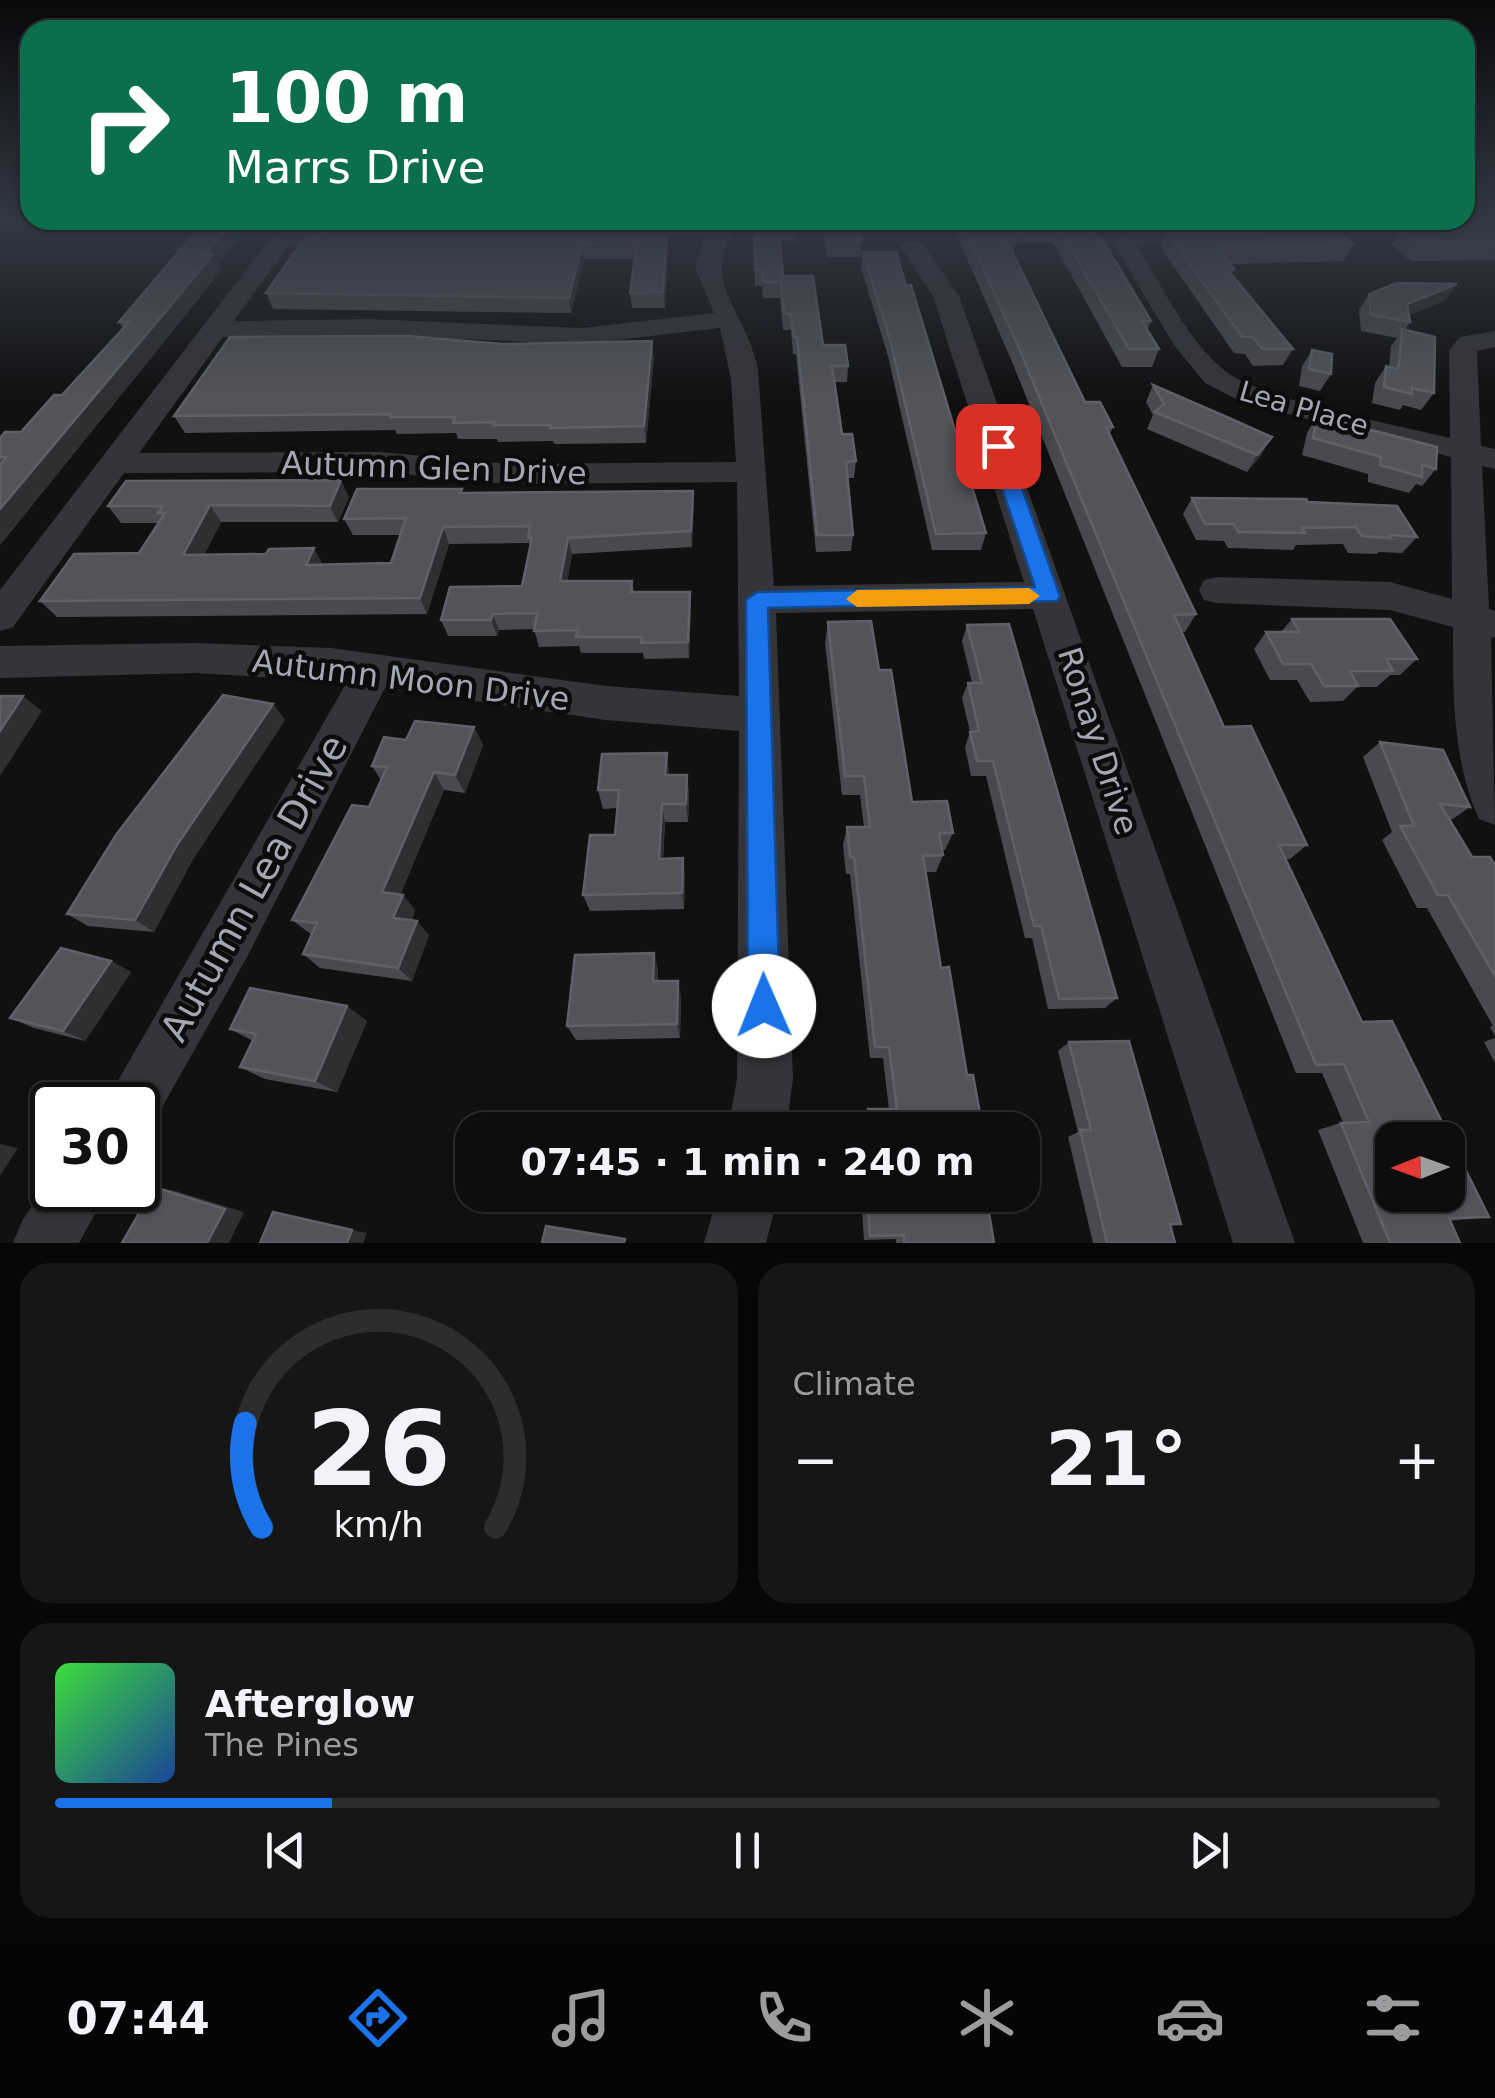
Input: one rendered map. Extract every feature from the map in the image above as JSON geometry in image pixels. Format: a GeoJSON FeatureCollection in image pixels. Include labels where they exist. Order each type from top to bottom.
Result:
{"type":"FeatureCollection","features":[{"type":"Feature","properties":{"kind":"street"},"geometry":{"type":"LineString","coordinates":[[0,617],[252,280]]}},
{"type":"Feature","properties":{"kind":"street"},"geometry":{"type":"LineString","coordinates":[[709,280],[737,336],[748,401],[760,715],[765,1079],[760,1112]]}},
{"type":"Feature","properties":{"kind":"street","name":"Ronay Drive"},"geometry":{"type":"LineString","coordinates":[[935,280],[946,296],[1049,596],[1264,1243]]}},
{"type":"Feature","properties":{"kind":"street","name":"Lea Place"},"geometry":{"type":"LineString","coordinates":[[1147,280],[1187,345],[1214,378],[1227,385],[1252,396],[1481,456]]}},
{"type":"Feature","properties":{"kind":"street"},"geometry":{"type":"LineString","coordinates":[[215,329],[368,327],[582,336],[727,319]]}},
{"type":"Feature","properties":{"kind":"street"},"geometry":{"type":"LineString","coordinates":[[1495,339],[1469,343],[1463,350],[1481,456],[1478,742],[1495,805]]}},
{"type":"Feature","properties":{"kind":"street","name":"Autumn Glen Drive"},"geometry":{"type":"LineString","coordinates":[[115,463],[381,462],[508,474],[752,472]]}},
{"type":"Feature","properties":{"kind":"street"},"geometry":{"type":"LineString","coordinates":[[1217,590],[1390,596],[1482,621]]}},
{"type":"Feature","properties":{"kind":"street"},"geometry":{"type":"LineString","coordinates":[[757,600],[1049,596]]}},
{"type":"Feature","properties":{"kind":"street","name":"Autumn Moon Drive"},"geometry":{"type":"LineString","coordinates":[[0,662],[194,658],[375,669],[606,703],[760,715]]}},
{"type":"Feature","properties":{"kind":"street","name":"Autumn Lea Drive"},"geometry":{"type":"LineString","coordinates":[[145,1082],[229,939],[375,669]]}},
{"type":"Feature","properties":{"kind":"street"},"geometry":{"type":"LineString","coordinates":[[44,1243],[64,1212]]}},
{"type":"Feature","properties":{"kind":"street"},"geometry":{"type":"LineString","coordinates":[[735,1243],[743,1212]]}},
{"type":"Feature","properties":{"kind":"building"},"geometry":{"type":"Polygon","coordinates":[[[155,280],[191,280],[0,509],[0,465],[7,457],[0,457],[0,438],[5,432],[21,432],[54,395],[62,395],[129,322],[119,322],[155,280]]]}},
{"type":"Feature","properties":{"kind":"building"},"geometry":{"type":"Polygon","coordinates":[[[275,280],[573,280],[569,298],[266,293],[275,280]]]}},
{"type":"Feature","properties":{"kind":"building"},"geometry":{"type":"Polygon","coordinates":[[[632,280],[664,280],[663,292],[630,293],[632,280]]]}},
{"type":"Feature","properties":{"kind":"building"},"geometry":{"type":"Polygon","coordinates":[[[814,280],[823,345],[845,345],[848,366],[832,366],[842,434],[852,434],[856,461],[846,462],[853,535],[817,535],[797,337],[791,314],[784,314],[781,282],[763,282],[814,280]]]}},
{"type":"Feature","properties":{"kind":"building"},"geometry":{"type":"Polygon","coordinates":[[[872,280],[904,280],[906,286],[911,285],[986,533],[936,534],[890,340],[872,280]]]}},
{"type":"Feature","properties":{"kind":"building"},"geometry":{"type":"Polygon","coordinates":[[[988,280],[1026,280],[1085,402],[1100,402],[1113,427],[1106,427],[1196,614],[1174,615],[1224,727],[1251,726],[1307,845],[1279,845],[1362,1022],[1392,1021],[1442,1122],[1375,1122],[1375,1206],[1341,1123],[1369,1122],[1344,1064],[1316,1065],[988,280]]]}},
{"type":"Feature","properties":{"kind":"building"},"geometry":{"type":"Polygon","coordinates":[[[1089,280],[1127,280],[1151,321],[1142,321],[1159,349],[1129,349],[1089,280]]]}},
{"type":"Feature","properties":{"kind":"building"},"geometry":{"type":"Polygon","coordinates":[[[1201,280],[1236,280],[1293,349],[1262,349],[1253,337],[1242,337],[1201,280]]]}},
{"type":"Feature","properties":{"kind":"building"},"geometry":{"type":"Polygon","coordinates":[[[1397,283],[1457,284],[1407,304],[1410,322],[1371,315],[1369,294],[1397,283]]]}},
{"type":"Feature","properties":{"kind":"building"},"geometry":{"type":"Polygon","coordinates":[[[1402,329],[1435,337],[1434,393],[1412,388],[1412,394],[1384,387],[1386,366],[1397,369],[1399,365],[1402,329]]]}},
{"type":"Feature","properties":{"kind":"building"},"geometry":{"type":"Polygon","coordinates":[[[407,336],[503,344],[652,341],[644,426],[550,428],[551,425],[453,423],[455,417],[390,417],[391,414],[174,416],[230,337],[407,336]]]}},
{"type":"Feature","properties":{"kind":"building"},"geometry":{"type":"Polygon","coordinates":[[[1312,350],[1332,354],[1331,374],[1309,369],[1312,350]]]}},
{"type":"Feature","properties":{"kind":"building"},"geometry":{"type":"Polygon","coordinates":[[[1153,385],[1272,437],[1257,455],[1155,412],[1164,404],[1153,385]]]}},
{"type":"Feature","properties":{"kind":"building"},"geometry":{"type":"Polygon","coordinates":[[[1317,416],[1437,447],[1436,469],[1422,465],[1422,477],[1380,465],[1381,457],[1313,438],[1317,416]]]}},
{"type":"Feature","properties":{"kind":"building"},"geometry":{"type":"Polygon","coordinates":[[[341,480],[330,506],[210,505],[183,555],[266,554],[269,549],[314,548],[306,565],[391,563],[406,518],[344,519],[357,489],[462,489],[460,493],[693,491],[691,531],[568,538],[560,581],[632,581],[631,592],[690,592],[688,642],[641,643],[642,637],[576,637],[578,630],[534,631],[537,613],[493,614],[491,620],[441,620],[450,587],[522,586],[532,538],[528,538],[530,526],[443,527],[420,598],[40,601],[74,554],[139,553],[165,513],[158,513],[163,506],[108,506],[126,481],[341,480]]]}},
{"type":"Feature","properties":{"kind":"building"},"geometry":{"type":"Polygon","coordinates":[[[1192,498],[1306,499],[1397,506],[1417,537],[1362,536],[1356,527],[1302,528],[1305,533],[1238,532],[1234,524],[1205,524],[1192,498]]]}},
{"type":"Feature","properties":{"kind":"building"},"geometry":{"type":"Polygon","coordinates":[[[1292,619],[1390,619],[1417,659],[1386,659],[1393,671],[1350,671],[1358,686],[1324,686],[1311,664],[1283,664],[1266,632],[1300,632],[1292,619]]]}},
{"type":"Feature","properties":{"kind":"building"},"geometry":{"type":"Polygon","coordinates":[[[871,621],[879,670],[891,670],[912,802],[947,801],[953,833],[939,833],[943,855],[923,856],[941,968],[949,967],[967,1075],[973,1075],[980,1112],[868,1112],[868,1109],[897,1109],[889,1047],[875,1047],[854,857],[850,857],[847,827],[870,827],[864,776],[845,776],[828,622],[871,621]]]}},
{"type":"Feature","properties":{"kind":"building"},"geometry":{"type":"Polygon","coordinates":[[[1009,624],[1117,998],[1059,999],[1041,926],[1034,926],[993,761],[977,761],[970,732],[979,731],[968,683],[982,683],[967,625],[1009,624]]]}},
{"type":"Feature","properties":{"kind":"building"},"geometry":{"type":"Polygon","coordinates":[[[223,695],[273,704],[177,845],[135,920],[67,914],[116,835],[223,695]]]}},
{"type":"Feature","properties":{"kind":"building"},"geometry":{"type":"Polygon","coordinates":[[[0,696],[23,696],[0,731],[0,696]]]}},
{"type":"Feature","properties":{"kind":"building"},"geometry":{"type":"Polygon","coordinates":[[[415,721],[474,727],[455,775],[434,772],[382,892],[403,895],[393,918],[417,921],[398,968],[303,954],[317,923],[292,920],[352,805],[369,807],[387,767],[372,766],[384,737],[406,740],[415,721]]]}},
{"type":"Feature","properties":{"kind":"building"},"geometry":{"type":"Polygon","coordinates":[[[1380,742],[1443,750],[1470,807],[1440,804],[1472,857],[1490,857],[1495,865],[1495,976],[1448,895],[1438,895],[1400,826],[1414,826],[1380,742]]]}},
{"type":"Feature","properties":{"kind":"building"},"geometry":{"type":"Polygon","coordinates":[[[667,753],[665,775],[687,775],[686,804],[662,804],[659,859],[683,858],[682,893],[583,895],[590,835],[615,835],[619,790],[598,790],[602,754],[667,753]]]}},
{"type":"Feature","properties":{"kind":"building"},"geometry":{"type":"Polygon","coordinates":[[[61,948],[111,961],[63,1031],[10,1018],[61,948]]]}},
{"type":"Feature","properties":{"kind":"building"},"geometry":{"type":"Polygon","coordinates":[[[654,953],[653,981],[678,981],[677,1024],[567,1026],[575,955],[654,953]]]}},
{"type":"Feature","properties":{"kind":"building"},"geometry":{"type":"Polygon","coordinates":[[[250,988],[347,1006],[315,1081],[240,1067],[256,1034],[230,1029],[250,988]]]}},
{"type":"Feature","properties":{"kind":"building"},"geometry":{"type":"Polygon","coordinates":[[[1129,1041],[1181,1224],[1170,1224],[1175,1243],[1107,1243],[1080,1130],[1091,1130],[1069,1042],[1129,1041]]]}},
{"type":"Feature","properties":{"kind":"building"},"geometry":{"type":"Polygon","coordinates":[[[1465,1169],[1489,1217],[1449,1218],[1460,1243],[1390,1243],[1377,1212],[1465,1212],[1465,1169]]]}},
{"type":"Feature","properties":{"kind":"building"},"geometry":{"type":"Polygon","coordinates":[[[160,1189],[225,1209],[207,1243],[122,1243],[140,1212],[160,1212],[160,1189]]]}},
{"type":"Feature","properties":{"kind":"building"},"geometry":{"type":"Polygon","coordinates":[[[273,1212],[352,1230],[347,1243],[260,1243],[273,1212]]]}},
{"type":"Feature","properties":{"kind":"building"},"geometry":{"type":"Polygon","coordinates":[[[868,1212],[989,1212],[994,1243],[904,1243],[904,1235],[870,1236],[868,1212]]]}},
{"type":"Feature","properties":{"kind":"building"},"geometry":{"type":"Polygon","coordinates":[[[546,1226],[625,1239],[624,1243],[542,1243],[546,1226]]]}},
{"type":"Feature","properties":{"kind":"slow traffic"},"geometry":{"type":"LineString","coordinates":[[857,599],[1029,596]]}},
{"type":"Feature","properties":{"kind":"route"},"geometry":{"type":"LineString","coordinates":[[764,1006],[757,600],[1049,596],[998,446]]}}]}
